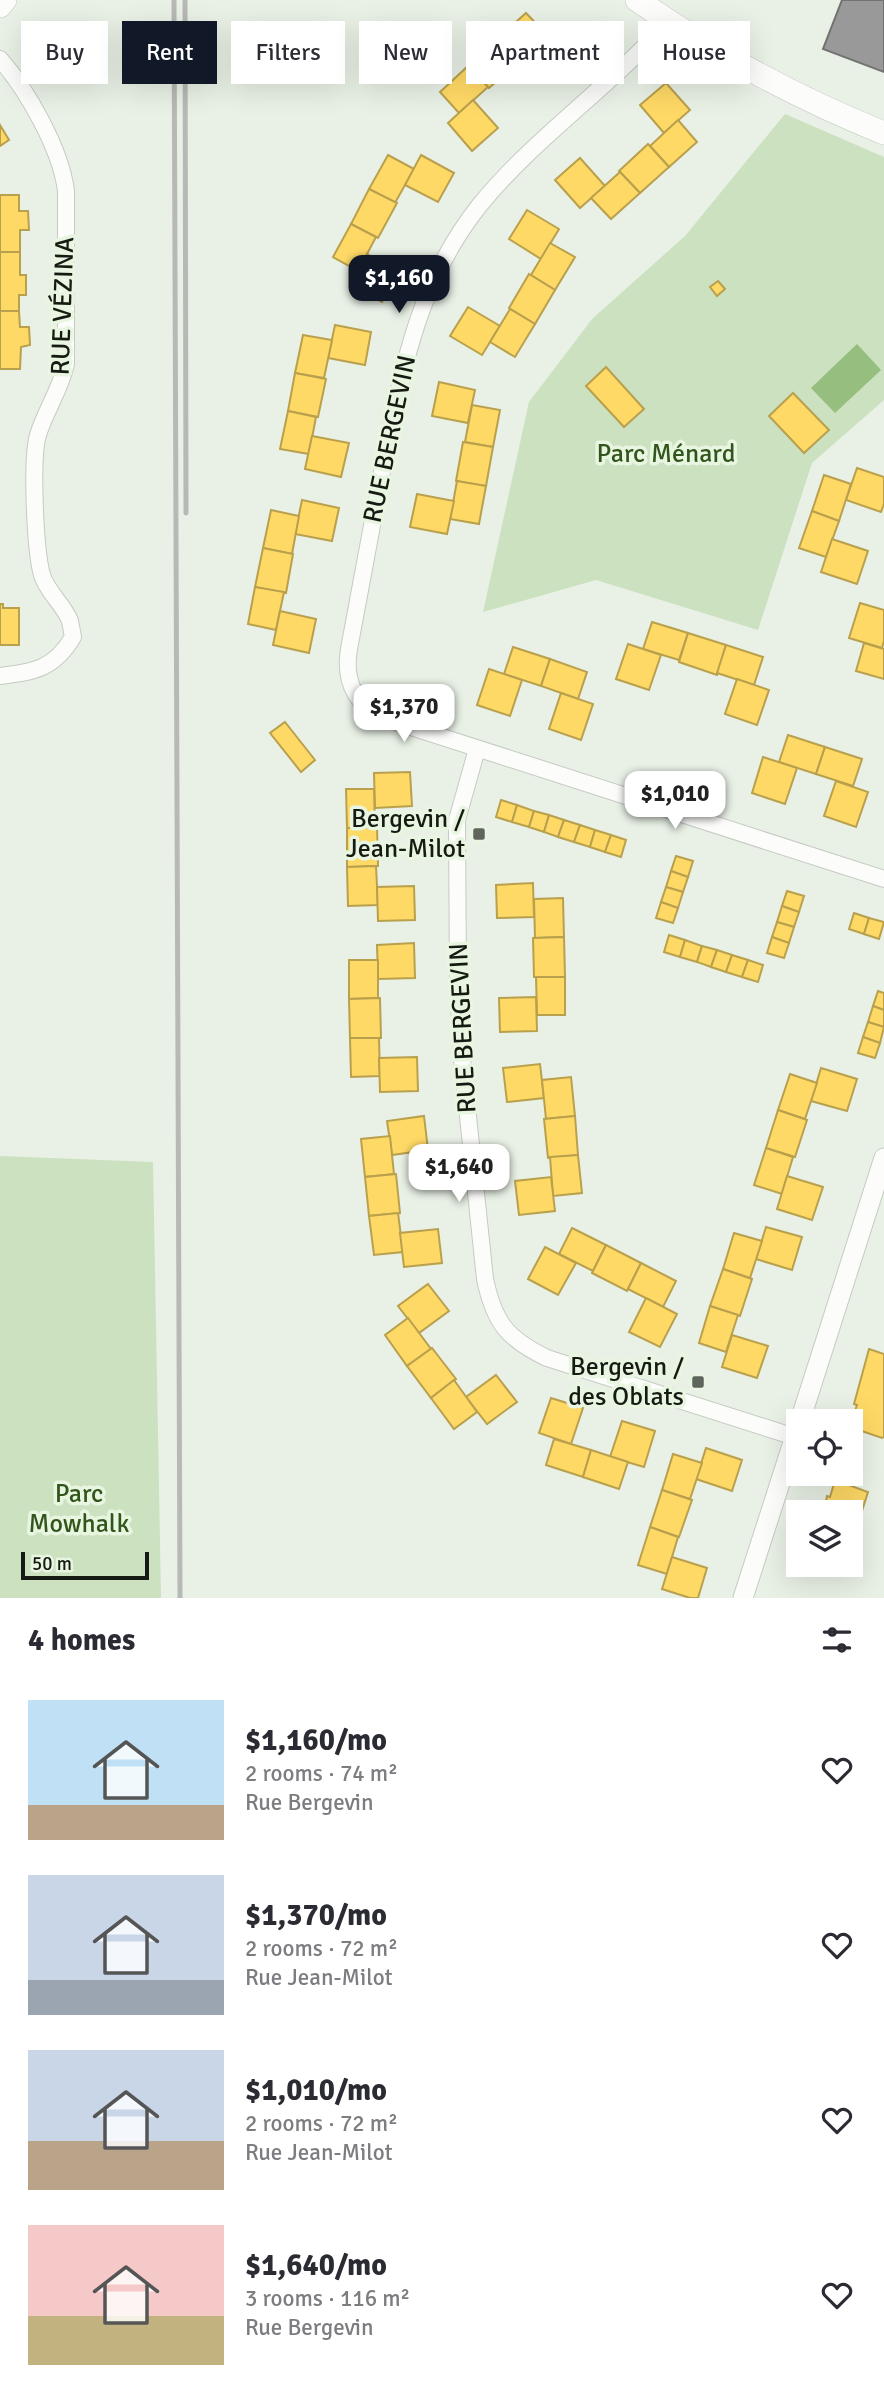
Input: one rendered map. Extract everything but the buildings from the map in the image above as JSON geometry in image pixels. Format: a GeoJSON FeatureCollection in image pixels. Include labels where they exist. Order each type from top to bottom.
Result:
{"type":"FeatureCollection","features":[{"type":"Feature","properties":{"kind":"main road"},"geometry":{"type":"LineString","coordinates":[[0,6],[5,0]]}},
{"type":"Feature","properties":{"kind":"main road"},"geometry":{"type":"LineString","coordinates":[[637,0],[770,81],[884,133]]}},
{"type":"Feature","properties":{"kind":"street","name":"RUE BERGEVIN"},"geometry":{"type":"LineString","coordinates":[[668,20],[650,43],[499,182],[457,238],[423,303],[403,369],[349,649],[348,676],[357,698],[380,717],[477,748],[457,821],[459,1011],[485,1279],[494,1314],[509,1335],[547,1358],[786,1425]]}},
{"type":"Feature","properties":{"kind":"street","name":"RUE VÉZINA"},"geometry":{"type":"LineString","coordinates":[[0,59],[12,72],[58,154],[65,183],[66,365],[61,385],[37,437],[36,526],[43,578],[69,620],[73,637],[63,654],[45,667],[0,676]]}},
{"type":"Feature","properties":{"kind":"street"},"geometry":{"type":"LineString","coordinates":[[477,748],[884,879]]}},
{"type":"Feature","properties":{"kind":"street"},"geometry":{"type":"LineString","coordinates":[[804,1409],[884,1158]]}},
{"type":"Feature","properties":{"kind":"street"},"geometry":{"type":"LineString","coordinates":[[743,1598],[786,1465]]}},
{"type":"Feature","properties":{"kind":"green space","name":"Parc Ménard"},"geometry":{"type":"Polygon","coordinates":[[[785,114],[884,157],[884,400],[812,463],[758,630],[596,580],[483,612],[529,402],[592,319],[685,236],[785,114]]]}},
{"type":"Feature","properties":{"kind":"green space","name":"Parc Mowhalk"},"geometry":{"type":"Polygon","coordinates":[[[0,1156],[153,1162],[161,1598],[0,1598],[0,1156]]]}},
{"type":"Feature","properties":{"kind":"shaded area"},"geometry":{"type":"Polygon","coordinates":[[[857,344],[881,370],[835,413],[811,388],[857,344]]]}},
{"type":"Feature","properties":{"kind":"railway"},"geometry":{"type":"LineString","coordinates":[[174,0],[180,1598]]}},
{"type":"Feature","properties":{"kind":"railway"},"geometry":{"type":"LineString","coordinates":[[185,0],[186,513]]}},
{"type":"Feature","properties":{"kind":"place","name":"Bergevin / Jean-Milot"},"geometry":{"type":"Point","coordinates":[479,834]}},
{"type":"Feature","properties":{"kind":"place","name":"Bergevin / des Oblats"},"geometry":{"type":"Point","coordinates":[698,1382]}}]}
